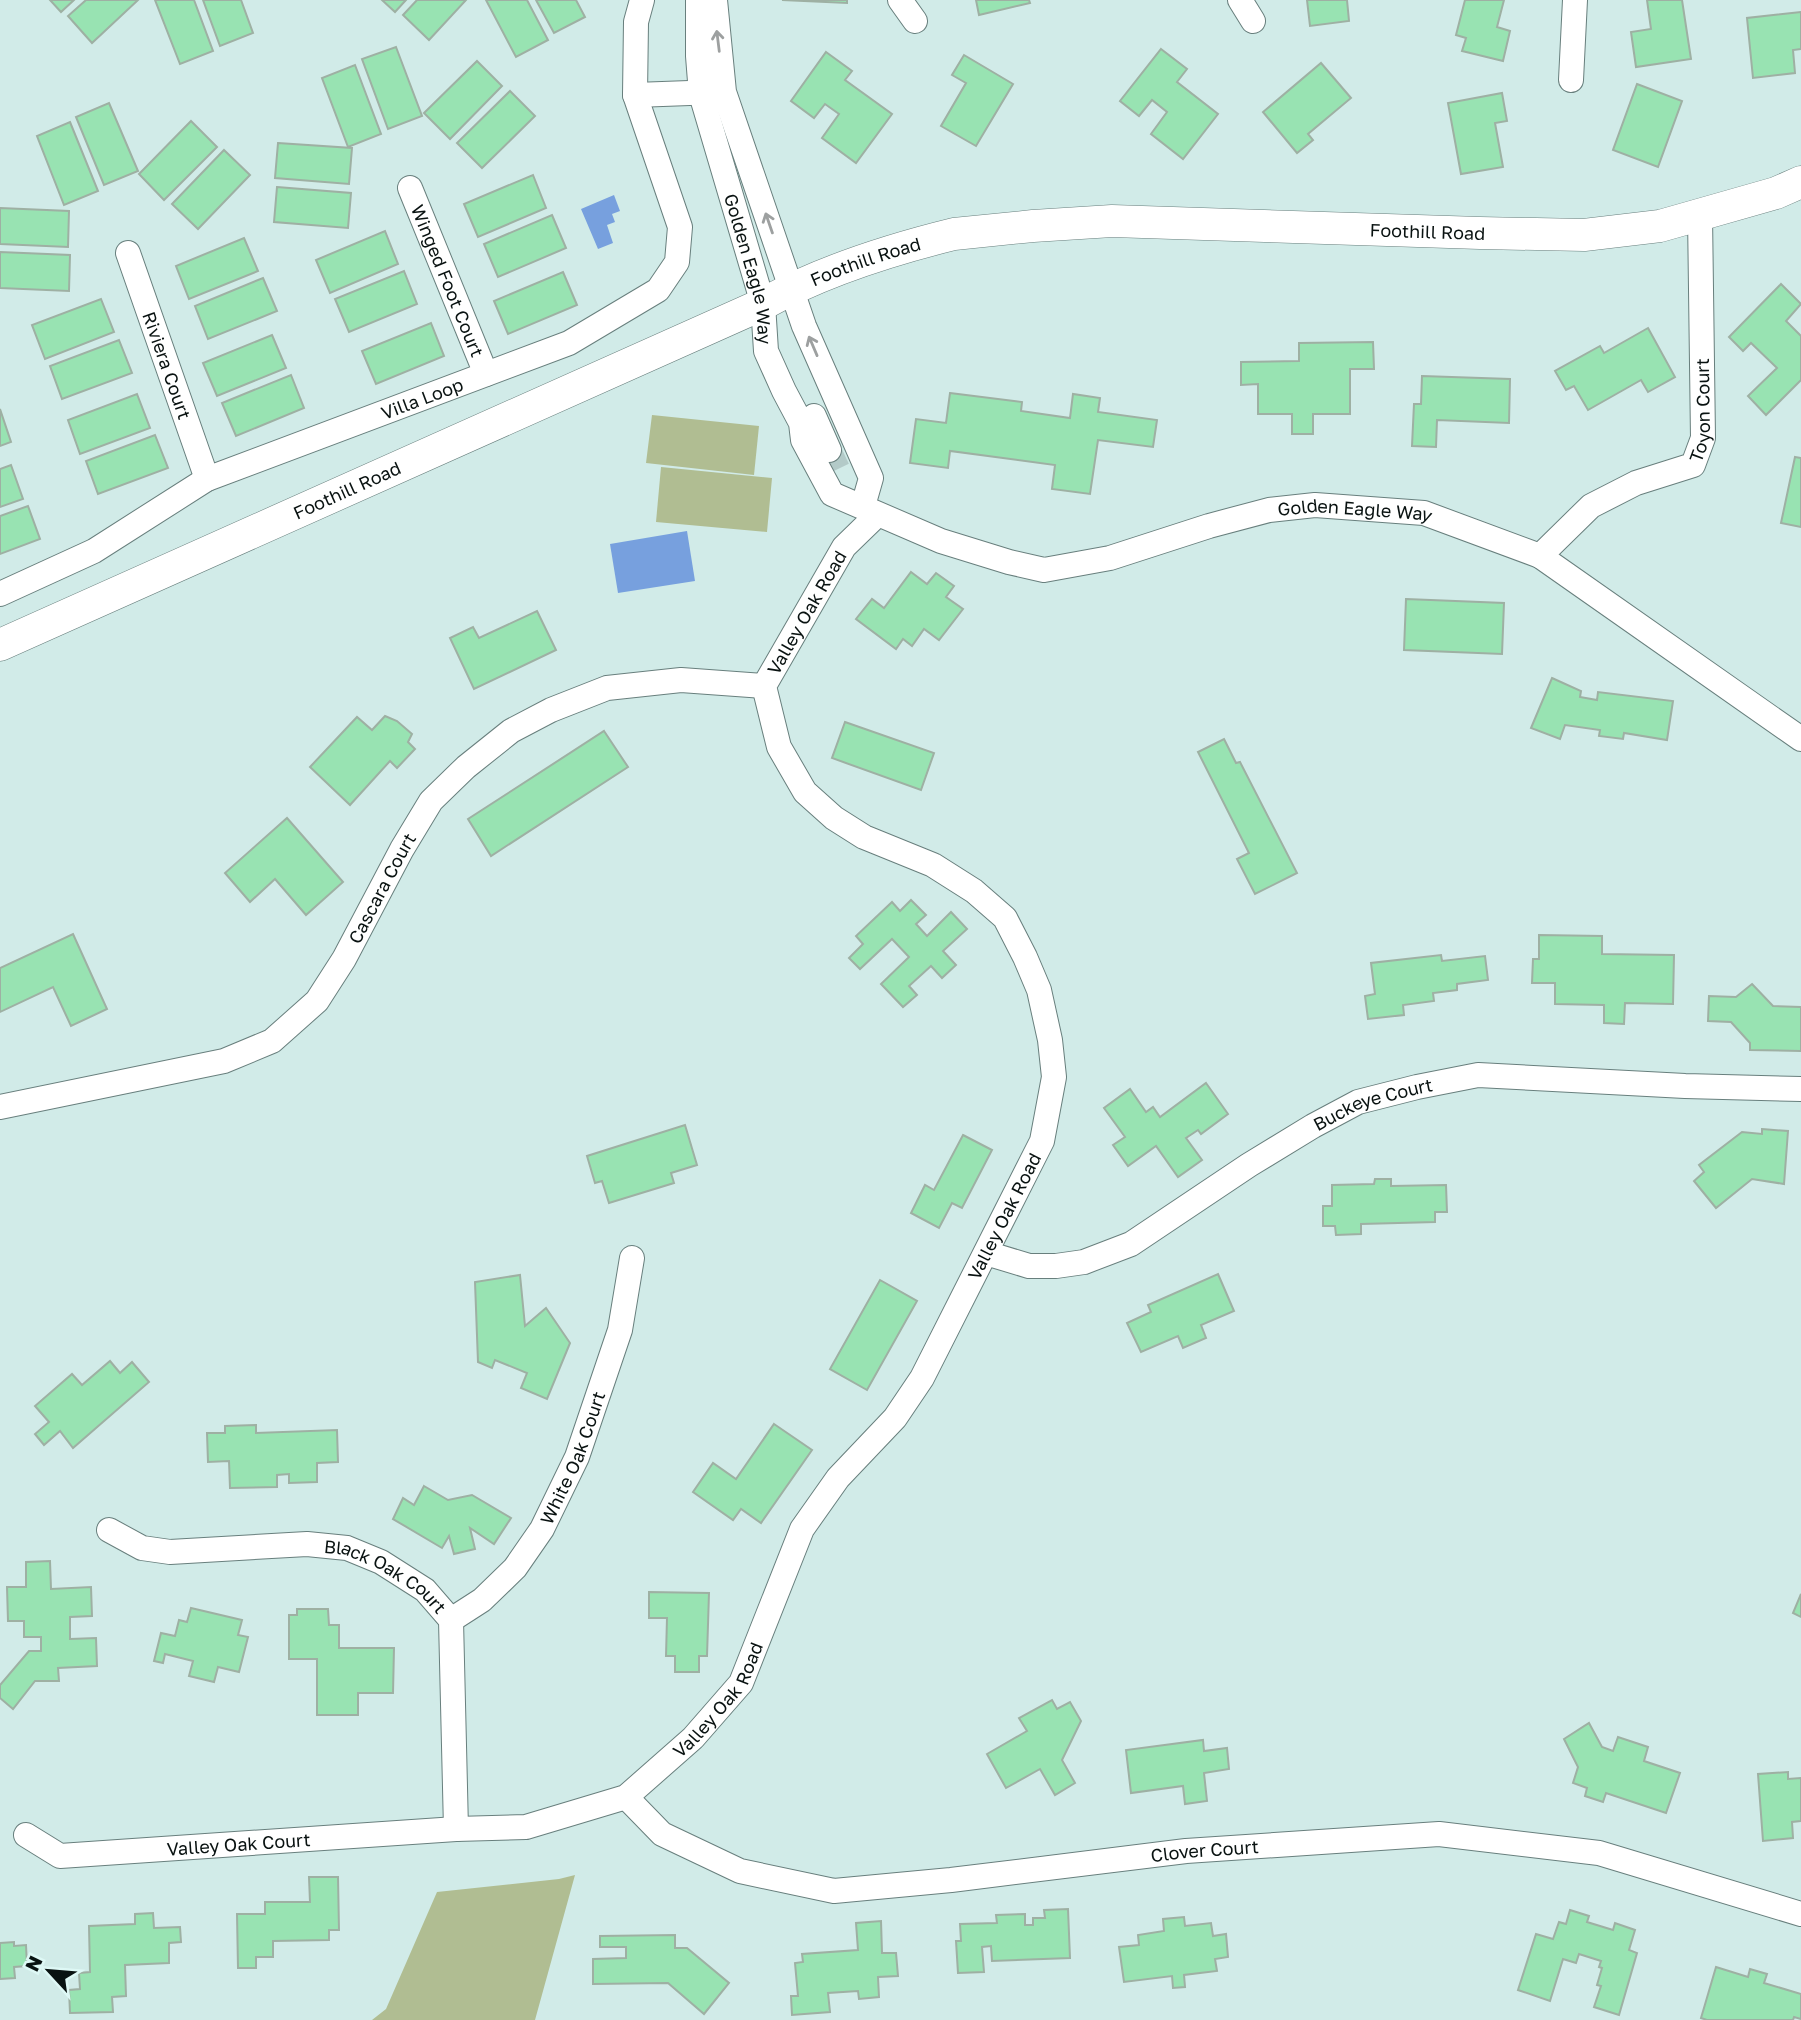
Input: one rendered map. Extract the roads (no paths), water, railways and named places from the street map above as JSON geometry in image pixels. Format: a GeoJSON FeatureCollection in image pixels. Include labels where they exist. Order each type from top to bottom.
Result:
{"type":"FeatureCollection","features":[{"type":"Feature","properties":{"kind":"main road","name":"Foothill Road"},"geometry":{"type":"LineString","coordinates":[[0,645],[763,304],[791,288],[889,252],[942,237],[1032,226],[1123,221],[1584,235],[1660,226],[1776,193],[1801,182]]}},
{"type":"Feature","properties":{"kind":"street","name":"Villa Loop"},"geometry":{"type":"LineString","coordinates":[[0,594],[94,551],[207,480],[569,343],[657,290],[677,262],[680,227],[635,95],[636,22],[642,0]]}},
{"type":"Feature","properties":{"kind":"street","name":"Golden Eagle Way"},"geometry":{"type":"LineString","coordinates":[[698,0],[698,56],[804,326],[871,478],[870,510]]}},
{"type":"Feature","properties":{"kind":"street","name":"Golden Eagle Way"},"geometry":{"type":"LineString","coordinates":[[715,0],[717,32],[713,93],[763,304],[766,351],[784,391],[833,460],[845,486],[870,510]]}},
{"type":"Feature","properties":{"kind":"street"},"geometry":{"type":"LineString","coordinates":[[900,0],[915,20]]}},
{"type":"Feature","properties":{"kind":"street"},"geometry":{"type":"LineString","coordinates":[[1240,0],[1253,21]]}},
{"type":"Feature","properties":{"kind":"street"},"geometry":{"type":"LineString","coordinates":[[1571,80],[1575,0]]}},
{"type":"Feature","properties":{"kind":"street"},"geometry":{"type":"LineString","coordinates":[[635,95],[713,93]]}},
{"type":"Feature","properties":{"kind":"street","name":"Winged Foot Court"},"geometry":{"type":"LineString","coordinates":[[410,188],[486,374]]}},
{"type":"Feature","properties":{"kind":"street","name":"Toyon Court"},"geometry":{"type":"LineString","coordinates":[[1540,556],[1591,506],[1636,484],[1693,466],[1703,438],[1700,215]]}},
{"type":"Feature","properties":{"kind":"street","name":"Riviera Court"},"geometry":{"type":"LineString","coordinates":[[128,253],[207,480]]}},
{"type":"Feature","properties":{"kind":"street"},"geometry":{"type":"LineString","coordinates":[[807,420],[838,404]]}},
{"type":"Feature","properties":{"kind":"street","name":"Golden Eagle Way"},"geometry":{"type":"LineString","coordinates":[[807,420],[803,440],[832,494],[941,541],[1044,570],[1110,558],[1269,510],[1314,505],[1424,513],[1540,556],[1801,739]]}},
{"type":"Feature","properties":{"kind":"street","name":"Valley Oak Road"},"geometry":{"type":"LineString","coordinates":[[456,1829],[526,1827],[625,1797],[693,1738],[741,1683],[802,1529],[838,1478],[895,1418],[922,1378],[1042,1140],[1054,1077],[1050,1040],[1039,990],[1004,918],[974,891],[933,865],[864,837],[834,818],[805,792],[779,747],[764,686],[844,547],[870,510]]}},
{"type":"Feature","properties":{"kind":"street","name":"Cascara Court"},"geometry":{"type":"LineString","coordinates":[[0,1107],[224,1060],[272,1041],[317,1000],[324,990],[344,959],[402,849],[431,801],[466,766],[511,732],[551,710],[607,688],[681,680],[764,686]]}},
{"type":"Feature","properties":{"kind":"street","name":"Buckeye Court"},"geometry":{"type":"LineString","coordinates":[[986,1253],[1029,1266],[1084,1262],[1131,1244],[1313,1126],[1358,1102],[1417,1087],[1478,1075],[1801,1089]]}},
{"type":"Feature","properties":{"kind":"street","name":"White Oak Court"},"geometry":{"type":"LineString","coordinates":[[451,1620],[482,1600],[515,1568],[542,1529],[577,1457],[620,1330],[632,1258]]}},
{"type":"Feature","properties":{"kind":"street","name":"Black Oak Court"},"geometry":{"type":"LineString","coordinates":[[109,1530],[142,1548],[170,1552],[307,1544],[347,1548],[381,1562],[425,1590],[451,1620],[456,1829]]}},
{"type":"Feature","properties":{"kind":"street","name":"Clover Court"},"geometry":{"type":"LineString","coordinates":[[625,1797],[662,1834],[740,1871],[834,1891],[951,1880],[1186,1851],[1439,1834],[1599,1853],[1801,1914]]}},
{"type":"Feature","properties":{"kind":"street","name":"Valley Oak Court"},"geometry":{"type":"LineString","coordinates":[[26,1835],[60,1856],[456,1829]]}},
{"type":"Feature","properties":{"kind":"water"},"geometry":{"type":"Polygon","coordinates":[[[614,195],[620,211],[612,214],[615,222],[607,225],[613,243],[598,249],[581,209],[614,195]]]}},
{"type":"Feature","properties":{"kind":"water"},"geometry":{"type":"Polygon","coordinates":[[[687,531],[695,581],[618,593],[610,544],[687,531]]]}},
{"type":"Feature","properties":{"kind":"tunnel"},"geometry":{"type":"LineString","coordinates":[[829,450],[838,469]]}}]}
